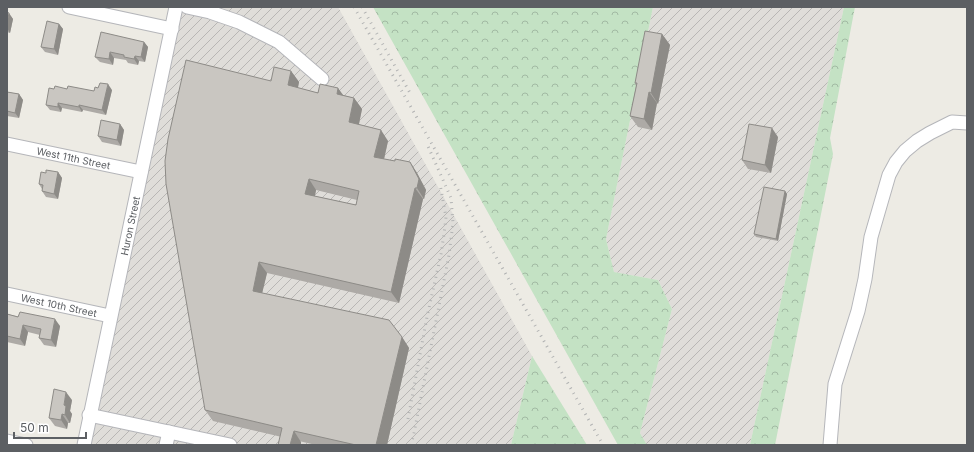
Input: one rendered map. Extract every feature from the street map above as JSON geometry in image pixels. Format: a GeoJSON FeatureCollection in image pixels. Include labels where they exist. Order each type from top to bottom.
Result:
{"type":"FeatureCollection","features":[{"type":"Feature","properties":{"kind":"street"},"geometry":{"type":"LineString","coordinates":[[68,7],[172,28]]}},
{"type":"Feature","properties":{"kind":"street","name":"Huron Street"},"geometry":{"type":"LineString","coordinates":[[84,445],[89,415],[176,7]]}},
{"type":"Feature","properties":{"kind":"street"},"geometry":{"type":"LineString","coordinates":[[187,7],[210,12],[239,22],[280,42],[322,79]]}},
{"type":"Feature","properties":{"kind":"street"},"geometry":{"type":"LineString","coordinates":[[830,445],[835,384],[858,311],[865,279],[871,237],[889,175],[896,162],[905,151],[923,137],[952,122],[967,123]]}},
{"type":"Feature","properties":{"kind":"street","name":"West 11th Street"},"geometry":{"type":"LineString","coordinates":[[7,144],[141,172]]}},
{"type":"Feature","properties":{"kind":"street","name":"West 10th Street"},"geometry":{"type":"LineString","coordinates":[[7,294],[110,316]]}},
{"type":"Feature","properties":{"kind":"street"},"geometry":{"type":"LineString","coordinates":[[89,415],[230,445]]}},
{"type":"Feature","properties":{"kind":"street"},"geometry":{"type":"LineString","coordinates":[[166,445],[169,432]]}},
{"type":"Feature","properties":{"kind":"street"},"geometry":{"type":"LineString","coordinates":[[7,441],[26,445]]}},
{"type":"Feature","properties":{"kind":"shaded area"},"geometry":{"type":"Polygon","coordinates":[[[179,7],[338,7],[532,356],[511,445],[89,445],[179,7]]]}},
{"type":"Feature","properties":{"kind":"shaded area"},"geometry":{"type":"Polygon","coordinates":[[[653,7],[844,7],[750,445],[647,445],[640,433],[672,309],[658,280],[614,272],[606,239],[653,7]]]}},
{"type":"Feature","properties":{"kind":"green space"},"geometry":{"type":"Polygon","coordinates":[[[373,7],[653,7],[606,239],[614,272],[658,280],[672,309],[640,433],[647,445],[618,445],[373,7]]]}},
{"type":"Feature","properties":{"kind":"green space"},"geometry":{"type":"Polygon","coordinates":[[[844,7],[855,7],[830,138],[833,154],[775,445],[750,445],[844,7]]]}},
{"type":"Feature","properties":{"kind":"green space"},"geometry":{"type":"Polygon","coordinates":[[[532,356],[587,445],[511,445],[532,356]]]}},
{"type":"Feature","properties":{"kind":"building"},"geometry":{"type":"Polygon","coordinates":[[[7,12],[9,13],[7,24],[7,12]]]}},
{"type":"Feature","properties":{"kind":"building"},"geometry":{"type":"Polygon","coordinates":[[[47,21],[59,24],[54,49],[41,47],[47,21]]]}},
{"type":"Feature","properties":{"kind":"building"},"geometry":{"type":"Polygon","coordinates":[[[645,31],[662,34],[651,93],[649,92],[644,119],[630,116],[645,31]]]}},
{"type":"Feature","properties":{"kind":"building"},"geometry":{"type":"Polygon","coordinates":[[[101,32],[144,42],[141,57],[135,56],[134,59],[110,52],[109,59],[95,57],[101,32]]]}},
{"type":"Feature","properties":{"kind":"building"},"geometry":{"type":"Polygon","coordinates":[[[186,60],[271,81],[274,67],[291,71],[288,85],[318,93],[320,84],[338,88],[337,94],[354,98],[349,122],[381,130],[374,157],[410,162],[419,179],[417,188],[415,188],[391,292],[259,262],[253,291],[389,320],[402,337],[376,445],[356,445],[294,431],[290,445],[278,445],[282,428],[205,410],[166,184],[165,161],[168,139],[186,60]],[[309,179],[305,194],[356,205],[359,191],[309,179]]]}},
{"type":"Feature","properties":{"kind":"building"},"geometry":{"type":"Polygon","coordinates":[[[100,83],[108,84],[102,110],[79,105],[79,107],[58,103],[58,107],[46,105],[49,88],[54,89],[55,86],[67,89],[68,86],[94,91],[95,87],[98,88],[100,83]]]}},
{"type":"Feature","properties":{"kind":"building"},"geometry":{"type":"Polygon","coordinates":[[[7,92],[19,94],[15,113],[7,111],[7,92]]]}},
{"type":"Feature","properties":{"kind":"building"},"geometry":{"type":"Polygon","coordinates":[[[101,120],[120,124],[117,140],[98,136],[101,120]]]}},
{"type":"Feature","properties":{"kind":"building"},"geometry":{"type":"Polygon","coordinates":[[[749,124],[772,128],[765,165],[742,160],[749,124]]]}},
{"type":"Feature","properties":{"kind":"building"},"geometry":{"type":"Polygon","coordinates":[[[46,170],[58,172],[54,194],[42,191],[43,185],[39,184],[41,172],[46,173],[46,170]]]}},
{"type":"Feature","properties":{"kind":"building"},"geometry":{"type":"Polygon","coordinates":[[[764,187],[785,191],[776,239],[754,234],[764,187]]]}},
{"type":"Feature","properties":{"kind":"building"},"geometry":{"type":"Polygon","coordinates":[[[20,312],[55,319],[51,340],[39,338],[41,329],[23,325],[20,339],[7,336],[7,314],[18,317],[20,312]]]}},
{"type":"Feature","properties":{"kind":"building"},"geometry":{"type":"Polygon","coordinates":[[[54,389],[66,392],[64,405],[66,406],[65,415],[62,414],[61,420],[49,418],[54,389]]]}},
{"type":"Feature","properties":{"kind":"railway"},"geometry":{"type":"LineString","coordinates":[[354,7],[603,445]]}},
{"type":"Feature","properties":{"kind":"railway"},"geometry":{"type":"LineString","coordinates":[[362,7],[410,93]]}},
{"type":"Feature","properties":{"kind":"railway"},"geometry":{"type":"LineString","coordinates":[[411,445],[449,255],[453,223],[451,198],[427,144]]}},
{"type":"Feature","properties":{"kind":"railway"},"geometry":{"type":"LineString","coordinates":[[408,419],[444,234],[446,217],[440,184]]}}]}
